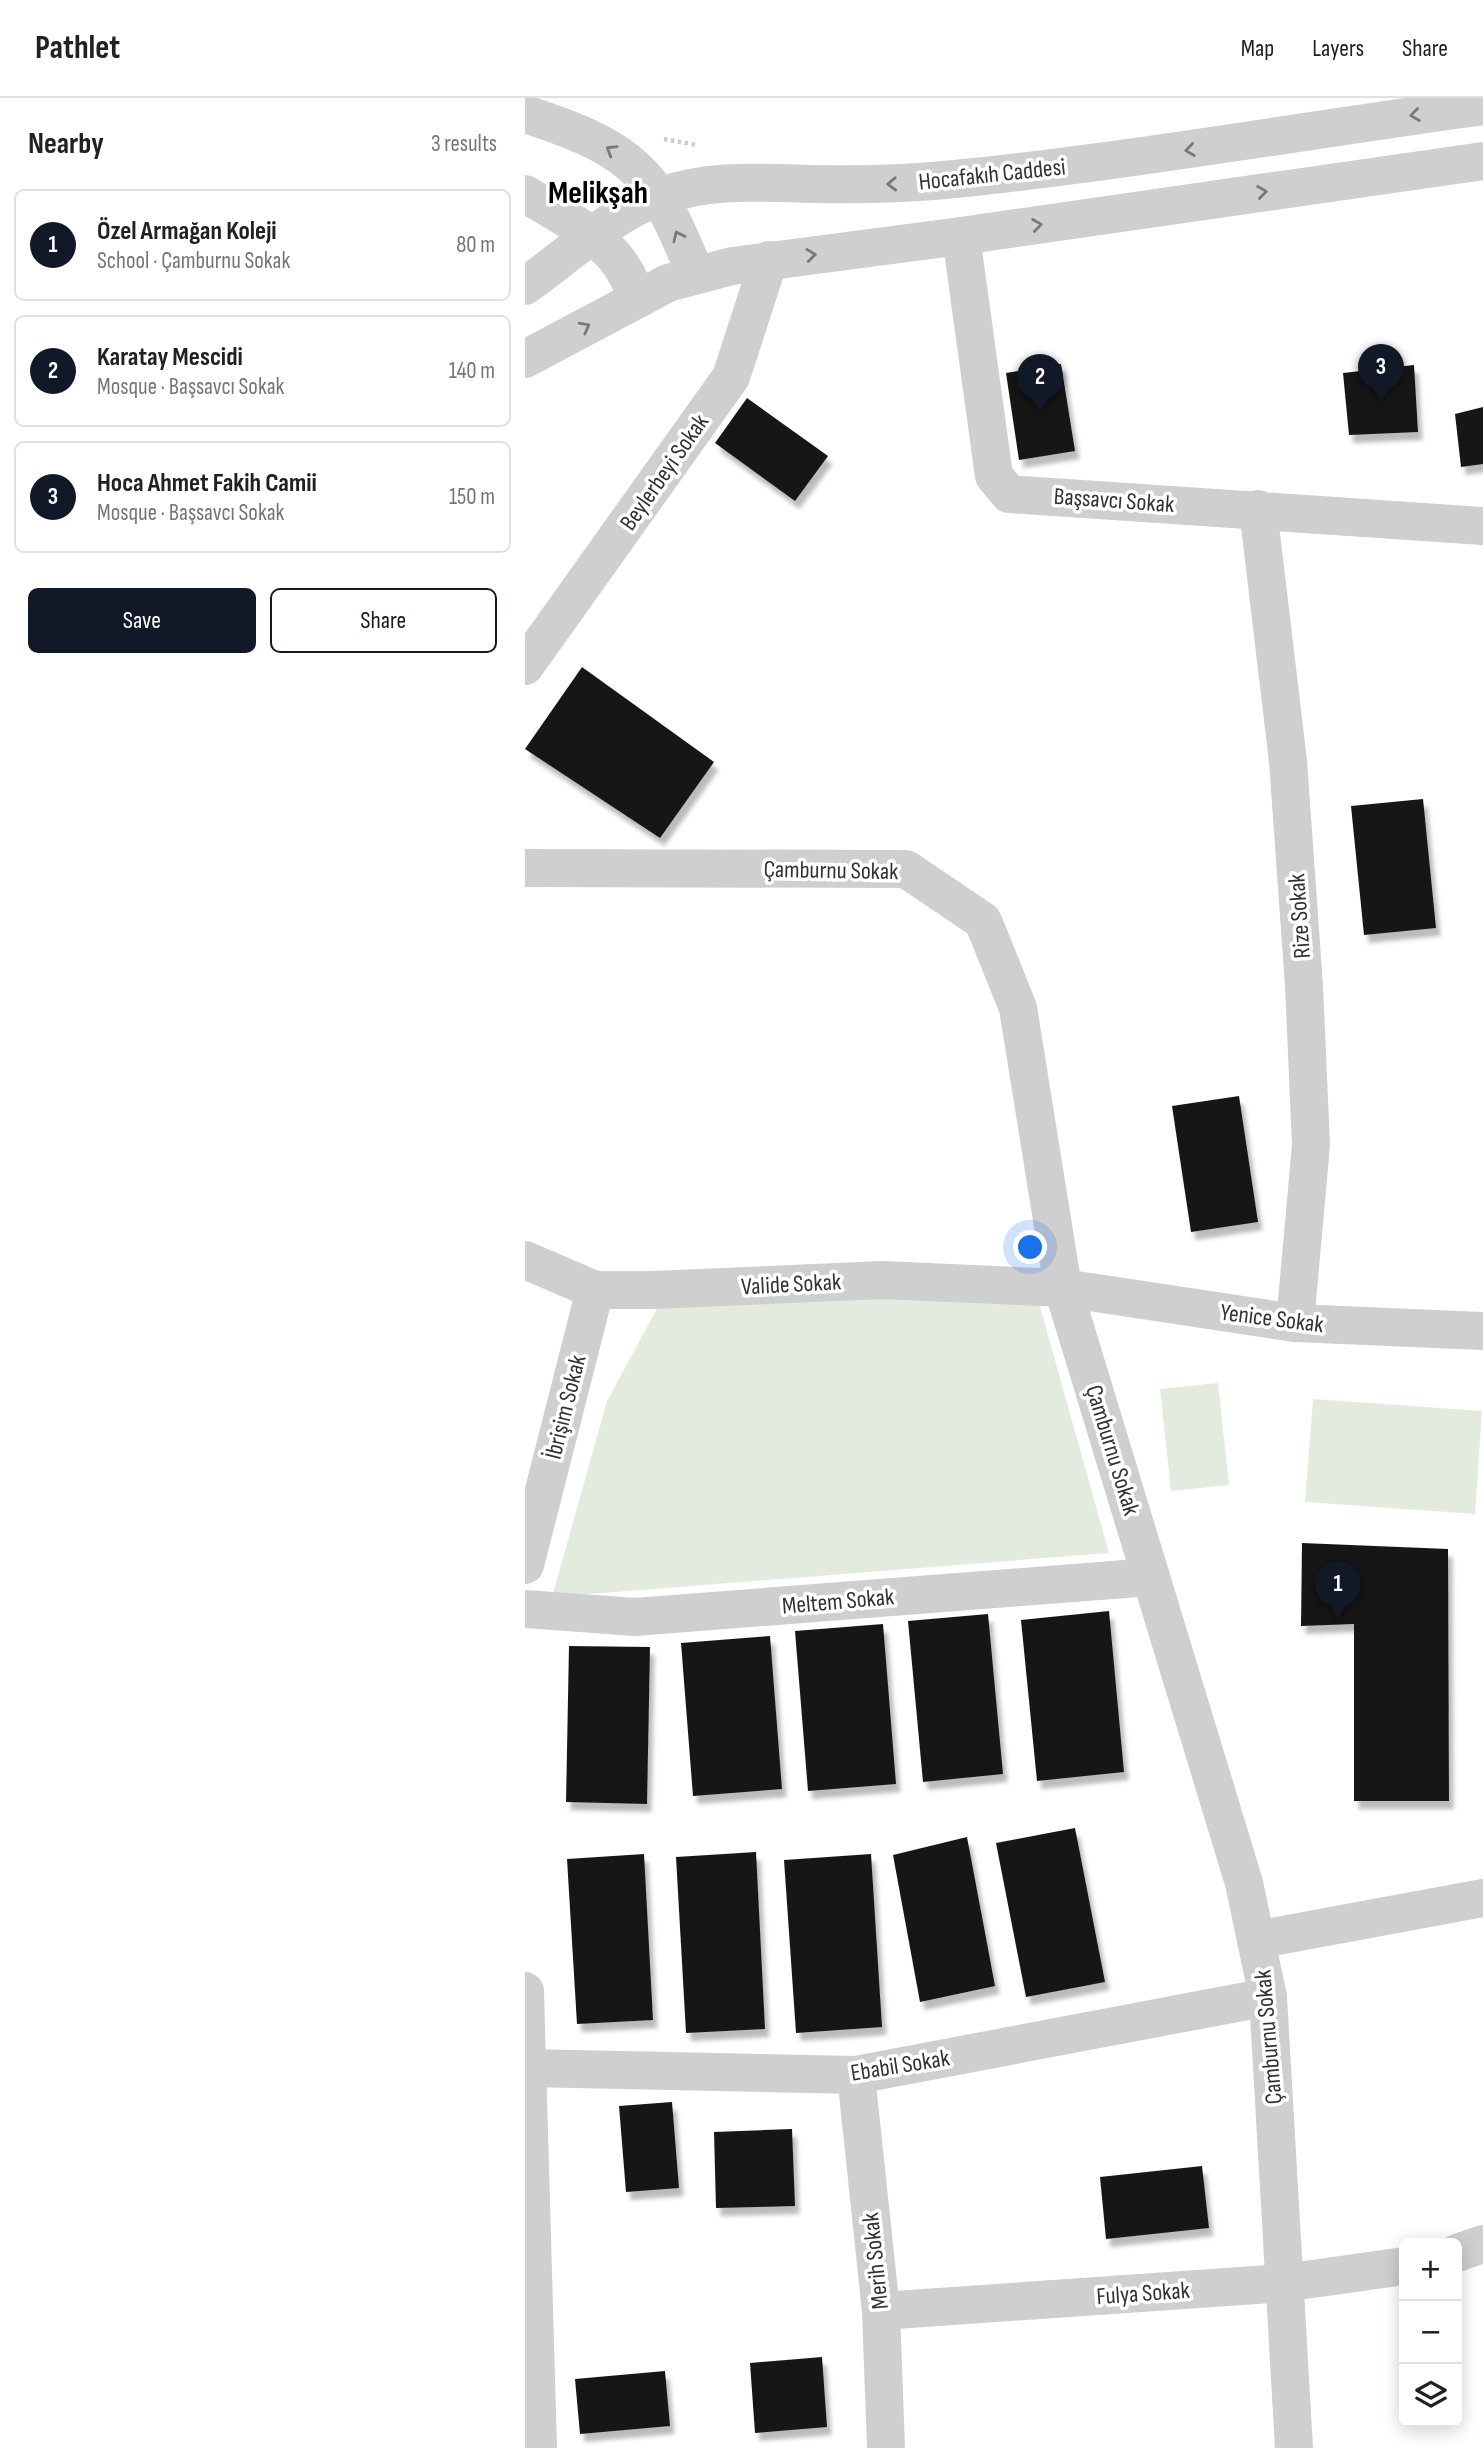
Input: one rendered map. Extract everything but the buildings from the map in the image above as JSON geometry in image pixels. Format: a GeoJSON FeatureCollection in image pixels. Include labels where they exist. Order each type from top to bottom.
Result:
{"type":"FeatureCollection","features":[{"type":"Feature","properties":{"kind":"street","name":"Hocafakıh Caddesi"},"geometry":{"type":"LineString","coordinates":[[525,286],[590,237],[659,197],[718,183],[752,181],[856,185],[954,180],[1189,150],[1483,106]]}},
{"type":"Feature","properties":{"kind":"street"},"geometry":{"type":"LineString","coordinates":[[525,114],[590,137],[617,152],[639,171],[659,197],[696,274]]}},
{"type":"Feature","properties":{"kind":"street"},"geometry":{"type":"LineString","coordinates":[[525,359],[668,283],[696,274],[768,260],[961,236],[1483,161]]}},
{"type":"Feature","properties":{"kind":"street"},"geometry":{"type":"LineString","coordinates":[[525,194],[612,254],[628,276],[638,299]]}},
{"type":"Feature","properties":{"kind":"street","name":"Başsavcı Sokak"},"geometry":{"type":"LineString","coordinates":[[961,236],[994,476],[1009,494],[1483,526]]}},
{"type":"Feature","properties":{"kind":"street","name":"Beylerbeyi Sokak"},"geometry":{"type":"LineString","coordinates":[[525,666],[731,377],[768,260]]}},
{"type":"Feature","properties":{"kind":"street","name":"Rize Sokak"},"geometry":{"type":"LineString","coordinates":[[1258,509],[1288,761],[1304,986],[1311,1145],[1295,1323]]}},
{"type":"Feature","properties":{"kind":"street","name":"Çamburnu Sokak"},"geometry":{"type":"LineString","coordinates":[[525,868],[906,869],[982,921],[1018,1007],[1063,1288],[1244,1883],[1268,1997],[1294,2448]]}},
{"type":"Feature","properties":{"kind":"street","name":"Valide Sokak"},"geometry":{"type":"LineString","coordinates":[[525,1260],[595,1290],[883,1280],[1063,1288]]}},
{"type":"Feature","properties":{"kind":"street","name":"Yenice Sokak"},"geometry":{"type":"LineString","coordinates":[[1063,1288],[1295,1323],[1483,1331]]}},
{"type":"Feature","properties":{"kind":"street","name":"İbrişim Sokak"},"geometry":{"type":"LineString","coordinates":[[525,1565],[595,1290]]}},
{"type":"Feature","properties":{"kind":"street","name":"Meltem Sokak"},"geometry":{"type":"LineString","coordinates":[[525,1609],[635,1617],[1151,1577]]}},
{"type":"Feature","properties":{"kind":"street"},"geometry":{"type":"LineString","coordinates":[[1256,1940],[1483,1898]]}},
{"type":"Feature","properties":{"kind":"street"},"geometry":{"type":"LineString","coordinates":[[525,1991],[531,2372],[538,2448]]}},
{"type":"Feature","properties":{"kind":"street","name":"Ebabil Sokak"},"geometry":{"type":"LineString","coordinates":[[527,2068],[856,2075],[1268,1997]]}},
{"type":"Feature","properties":{"kind":"street","name":"Merih Sokak"},"geometry":{"type":"LineString","coordinates":[[856,2075],[881,2311],[886,2448]]}},
{"type":"Feature","properties":{"kind":"street"},"geometry":{"type":"LineString","coordinates":[[1462,2251],[1483,2244]]}},
{"type":"Feature","properties":{"kind":"street","name":"Fulya Sokak"},"geometry":{"type":"LineString","coordinates":[[881,2311],[1285,2283],[1399,2267]]}},
{"type":"Feature","properties":{"kind":"shaded area"},"geometry":{"type":"Polygon","coordinates":[[[1036,1292],[1109,1553],[552,1597],[607,1401],[660,1303],[1036,1292]]]}},
{"type":"Feature","properties":{"kind":"shaded area"},"geometry":{"type":"Polygon","coordinates":[[[1218,1383],[1229,1485],[1171,1491],[1160,1389],[1218,1383]]]}},
{"type":"Feature","properties":{"kind":"shaded area"},"geometry":{"type":"Polygon","coordinates":[[[1313,1399],[1482,1411],[1475,1514],[1305,1502],[1313,1399]]]}},
{"type":"Feature","properties":{"kind":"place","name":"Hoca Ahmet Fakih Camii"},"geometry":{"type":"Point","coordinates":[1381,402]}},
{"type":"Feature","properties":{"kind":"place","name":"Karatay Mescidi"},"geometry":{"type":"Point","coordinates":[1040,412]}},
{"type":"Feature","properties":{"kind":"place","name":"Özel Armağan Koleji"},"geometry":{"type":"Point","coordinates":[1338,1619]}},
{"type":"Feature","properties":{"kind":"district","name":"Melikşah"},"geometry":{"type":"Point","coordinates":[598,192]}}]}
